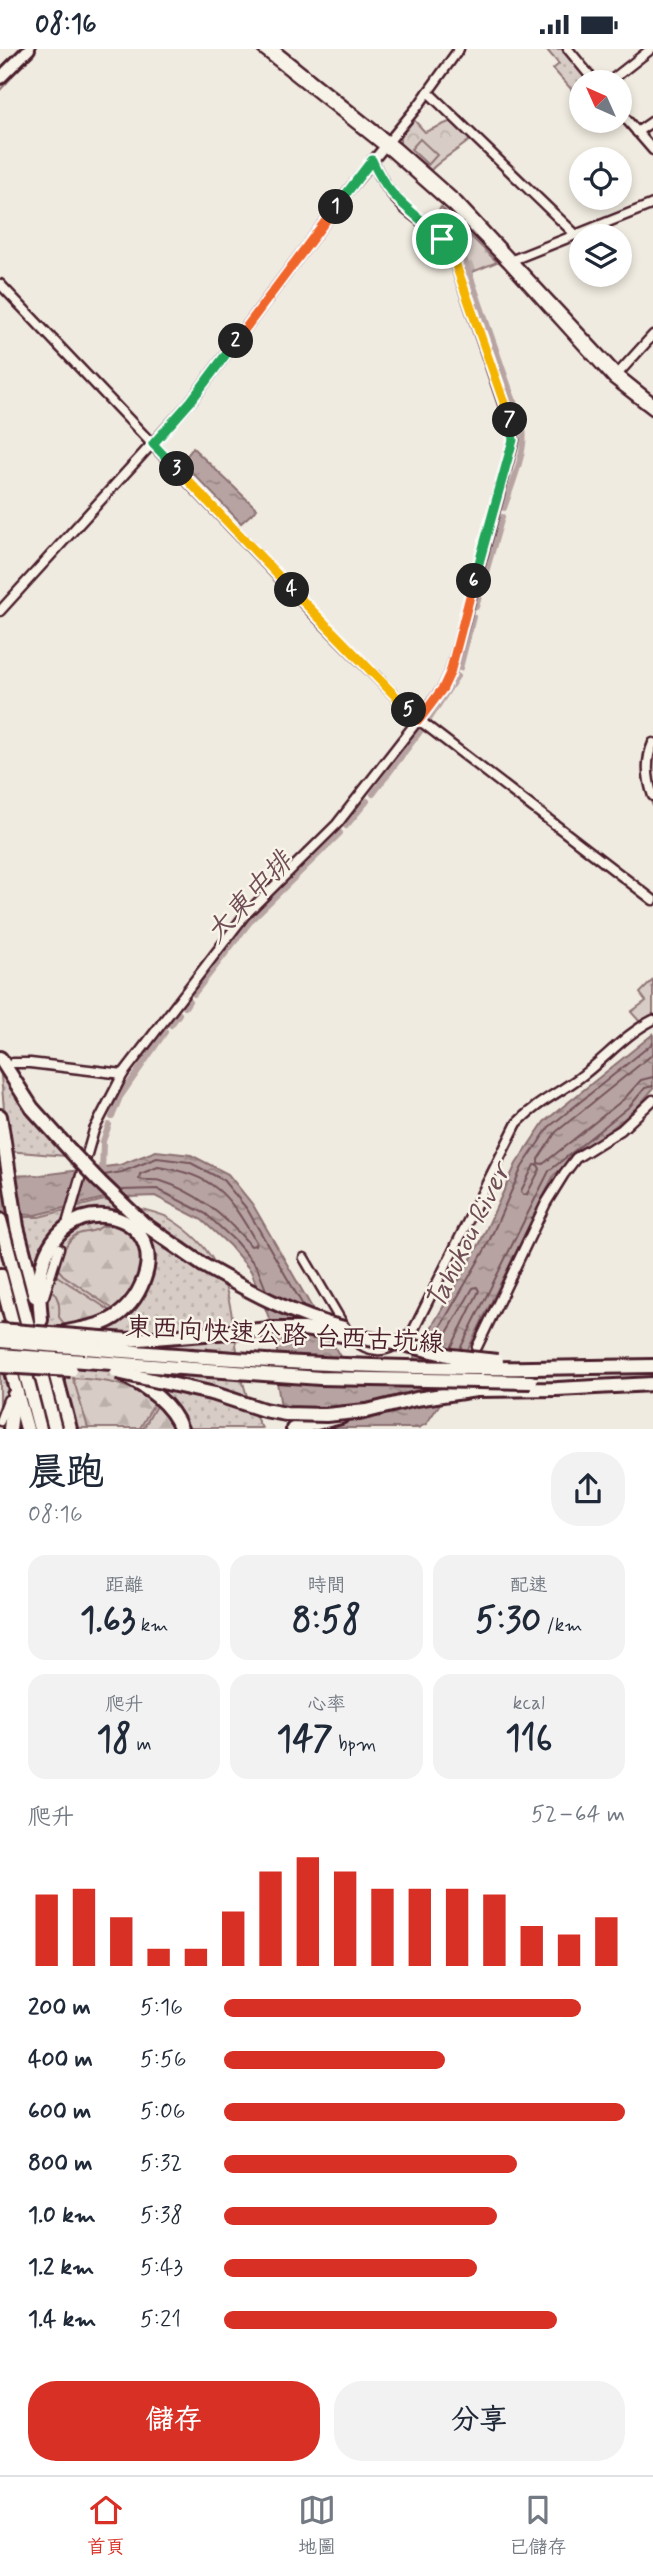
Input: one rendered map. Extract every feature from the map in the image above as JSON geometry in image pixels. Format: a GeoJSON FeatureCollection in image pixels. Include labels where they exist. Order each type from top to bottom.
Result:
{"type":"FeatureCollection","features":[{"type":"Feature","properties":{"kind":"highway"},"geometry":{"type":"LineString","coordinates":[[6,1060],[32,1108],[113,1196],[144,1224],[203,1265],[246,1289],[334,1326],[473,1359],[532,1366],[653,1365]]}},
{"type":"Feature","properties":{"kind":"highway"},"geometry":{"type":"LineString","coordinates":[[0,1116],[17,1227],[72,1429]]}},
{"type":"Feature","properties":{"kind":"highway"},"geometry":{"type":"LineString","coordinates":[[41,1320],[39,1285],[45,1259],[51,1245],[71,1219],[98,1214],[121,1219],[141,1238],[146,1250],[145,1278],[136,1297],[118,1315],[103,1323],[58,1334]]}},
{"type":"Feature","properties":{"kind":"highway"},"geometry":{"type":"LineString","coordinates":[[1,1222],[55,1429]]}},
{"type":"Feature","properties":{"kind":"highway"},"geometry":{"type":"LineString","coordinates":[[0,1275],[40,1429]]}},
{"type":"Feature","properties":{"kind":"highway"},"geometry":{"type":"LineString","coordinates":[[10,1429],[11,1396],[2,1365],[0,1331],[127,1341],[293,1329],[401,1344]]}},
{"type":"Feature","properties":{"kind":"highway","name":"東西向快速公路 台西古坑線"},"geometry":{"type":"LineString","coordinates":[[0,1341],[239,1360],[405,1367],[532,1366]]}},
{"type":"Feature","properties":{"kind":"highway"},"geometry":{"type":"LineString","coordinates":[[2,1365],[118,1372],[286,1414],[326,1416],[366,1411]]}},
{"type":"Feature","properties":{"kind":"highway"},"geometry":{"type":"LineString","coordinates":[[2,1365],[27,1429]]}},
{"type":"Feature","properties":{"kind":"highway","name":"東西向快速公路 台西古坑線"},"geometry":{"type":"LineString","coordinates":[[2,1365],[320,1378],[653,1382]]}},
{"type":"Feature","properties":{"kind":"highway"},"geometry":{"type":"LineString","coordinates":[[118,1372],[159,1397],[174,1412],[181,1429]]}},
{"type":"Feature","properties":{"kind":"highway"},"geometry":{"type":"LineString","coordinates":[[293,1429],[416,1399],[463,1391],[653,1382]]}},
{"type":"Feature","properties":{"kind":"main road"},"geometry":{"type":"LineString","coordinates":[[0,78],[29,49]]}},
{"type":"Feature","properties":{"kind":"street"},"geometry":{"type":"LineString","coordinates":[[262,49],[386,143]]}},
{"type":"Feature","properties":{"kind":"street"},"geometry":{"type":"LineString","coordinates":[[274,49],[457,201],[615,377],[653,410]]}},
{"type":"Feature","properties":{"kind":"street"},"geometry":{"type":"LineString","coordinates":[[0,611],[191,401],[459,49]]}},
{"type":"Feature","properties":{"kind":"street"},"geometry":{"type":"LineString","coordinates":[[568,49],[585,70]]}},
{"type":"Feature","properties":{"kind":"street"},"geometry":{"type":"LineString","coordinates":[[624,70],[651,49]]}},
{"type":"Feature","properties":{"kind":"street"},"geometry":{"type":"LineString","coordinates":[[428,92],[569,228]]}},
{"type":"Feature","properties":{"kind":"street"},"geometry":{"type":"LineString","coordinates":[[637,132],[653,121]]}},
{"type":"Feature","properties":{"kind":"street"},"geometry":{"type":"LineString","coordinates":[[632,126],[653,150]]}},
{"type":"Feature","properties":{"kind":"street"},"geometry":{"type":"LineString","coordinates":[[71,1219],[84,1158],[97,1123],[123,1074],[244,916],[337,824],[443,688],[450,673],[513,433],[450,248],[394,197],[372,160]]}},
{"type":"Feature","properties":{"kind":"street"},"geometry":{"type":"LineString","coordinates":[[603,224],[653,204]]}},
{"type":"Feature","properties":{"kind":"street"},"geometry":{"type":"LineString","coordinates":[[511,261],[569,238]]}},
{"type":"Feature","properties":{"kind":"street"},"geometry":{"type":"LineString","coordinates":[[0,284],[419,720],[653,900]]}},
{"type":"Feature","properties":{"kind":"street"},"geometry":{"type":"LineString","coordinates":[[615,377],[653,335]]}},
{"type":"Feature","properties":{"kind":"street"},"geometry":{"type":"LineString","coordinates":[[615,377],[653,401]]}},
{"type":"Feature","properties":{"kind":"street"},"geometry":{"type":"LineString","coordinates":[[653,743],[648,762],[653,796]]}},
{"type":"Feature","properties":{"kind":"street"},"geometry":{"type":"LineString","coordinates":[[304,1258],[351,1338],[371,1350],[387,1350],[400,1343],[413,1331],[517,1123],[533,1107],[581,1077],[634,1030],[653,1020]]}},
{"type":"Feature","properties":{"kind":"street"},"geometry":{"type":"LineString","coordinates":[[6,1060],[123,1074]]}},
{"type":"Feature","properties":{"kind":"street"},"geometry":{"type":"LineString","coordinates":[[477,1347],[546,1203],[576,1158],[621,1130],[653,1100]]}},
{"type":"Feature","properties":{"kind":"street"},"geometry":{"type":"LineString","coordinates":[[44,1296],[59,1248]]}},
{"type":"Feature","properties":{"kind":"street"},"geometry":{"type":"LineString","coordinates":[[0,1421],[11,1396]]}},
{"type":"Feature","properties":{"kind":"green space"},"geometry":{"type":"Polygon","coordinates":[[[546,49],[563,49],[580,70],[569,70],[569,87],[553,69],[559,64],[546,49]]]}},
{"type":"Feature","properties":{"kind":"green space"},"geometry":{"type":"Polygon","coordinates":[[[414,120],[425,132],[454,120],[472,138],[431,170],[400,144],[400,137],[414,120]]]}},
{"type":"Feature","properties":{"kind":"green space"},"geometry":{"type":"Polygon","coordinates":[[[420,139],[437,155],[428,165],[411,149],[420,139]]]}},
{"type":"Feature","properties":{"kind":"green space"},"geometry":{"type":"Polygon","coordinates":[[[441,207],[497,262],[463,276],[451,244],[431,222],[441,207]]]}},
{"type":"Feature","properties":{"kind":"green space"},"geometry":{"type":"Polygon","coordinates":[[[653,980],[653,1016],[641,1023],[631,1012],[646,1001],[640,993],[653,980]]]}},
{"type":"Feature","properties":{"kind":"green space"},"geometry":{"type":"Polygon","coordinates":[[[0,1066],[24,1103],[66,1156],[8,1151],[0,1066]]]}},
{"type":"Feature","properties":{"kind":"green space"},"geometry":{"type":"Polygon","coordinates":[[[104,1200],[167,1217],[196,1238],[214,1262],[226,1288],[240,1371],[248,1400],[262,1428],[76,1428],[44,1313],[46,1265],[69,1230],[112,1213],[99,1210],[71,1218],[34,1277],[18,1217],[39,1217],[104,1200]]]}},
{"type":"Feature","properties":{"kind":"green space"},"geometry":{"type":"Polygon","coordinates":[[[9,1216],[64,1428],[4,1217],[9,1216]]]}},
{"type":"Feature","properties":{"kind":"green space"},"geometry":{"type":"Polygon","coordinates":[[[111,1223],[132,1237],[142,1257],[139,1279],[116,1311],[58,1269],[64,1250],[72,1238],[111,1223]]]}},
{"type":"Feature","properties":{"kind":"green space"},"geometry":{"type":"Polygon","coordinates":[[[57,1276],[112,1312],[94,1323],[65,1325],[59,1317],[57,1298],[50,1288],[57,1276]]]}},
{"type":"Feature","properties":{"kind":"green space"},"geometry":{"type":"Polygon","coordinates":[[[0,1352],[9,1388],[0,1410],[0,1352]]]}},
{"type":"Feature","properties":{"kind":"green space"},"geometry":{"type":"Polygon","coordinates":[[[73,1378],[116,1384],[155,1402],[140,1428],[88,1428],[73,1378]]]}},
{"type":"Feature","properties":{"kind":"green space"},"geometry":{"type":"Polygon","coordinates":[[[157,1404],[169,1416],[176,1429],[143,1429],[157,1404]]]}},
{"type":"Feature","properties":{"kind":"water"},"geometry":{"type":"Polygon","coordinates":[[[193,448],[257,509],[241,523],[182,462],[193,448]]]}},
{"type":"Feature","properties":{"kind":"water"},"geometry":{"type":"Polygon","coordinates":[[[653,1034],[653,1089],[635,1110],[554,1175],[444,1398],[426,1424],[418,1428],[293,1428],[282,1413],[277,1382],[277,1339],[251,1271],[230,1246],[202,1220],[155,1196],[104,1198],[36,1215],[0,1214],[0,1176],[41,1175],[120,1165],[156,1151],[191,1155],[228,1174],[253,1205],[357,1386],[400,1382],[480,1243],[516,1164],[544,1122],[653,1034]]]}},
{"type":"Feature","properties":{"kind":"waterway"},"geometry":{"type":"LineString","coordinates":[[0,90],[12,77]]}},
{"type":"Feature","properties":{"kind":"waterway","name":"大東中排"},"geometry":{"type":"LineString","coordinates":[[428,217],[447,231],[461,249],[519,416]]}},
{"type":"Feature","properties":{"kind":"waterway","name":"大東中排"},"geometry":{"type":"LineString","coordinates":[[504,508],[521,455],[524,433],[522,425]]}},
{"type":"Feature","properties":{"kind":"waterway","name":"大東中排"},"geometry":{"type":"LineString","coordinates":[[476,607],[502,517]]}},
{"type":"Feature","properties":{"kind":"waterway","name":"大東中排"},"geometry":{"type":"LineString","coordinates":[[460,668],[473,617]]}},
{"type":"Feature","properties":{"kind":"waterway","name":"大東中排"},"geometry":{"type":"LineString","coordinates":[[428,721],[457,676]]}},
{"type":"Feature","properties":{"kind":"waterway","name":"大東中排"},"geometry":{"type":"LineString","coordinates":[[373,794],[422,729]]}},
{"type":"Feature","properties":{"kind":"waterway"},"geometry":{"type":"LineString","coordinates":[[644,773],[646,790],[653,806]]}},
{"type":"Feature","properties":{"kind":"waterway","name":"大東中排"},"geometry":{"type":"LineString","coordinates":[[346,826],[367,801]]}},
{"type":"Feature","properties":{"kind":"waterway","name":"大東中排"},"geometry":{"type":"LineString","coordinates":[[194,994],[253,918],[340,833]]}},
{"type":"Feature","properties":{"kind":"waterway","name":"大東中排"},"geometry":{"type":"LineString","coordinates":[[185,1007],[189,1001]]}},
{"type":"Feature","properties":{"kind":"waterway","name":"大東中排"},"geometry":{"type":"LineString","coordinates":[[171,1025],[179,1014]]}},
{"type":"Feature","properties":{"kind":"waterway","name":"大東中排"},"geometry":{"type":"LineString","coordinates":[[112,1117],[120,1097],[165,1032]]}},
{"type":"Feature","properties":{"kind":"waterway","name":"大東中排"},"geometry":{"type":"LineString","coordinates":[[102,1175],[103,1141],[109,1125]]}},
{"type":"Feature","properties":{"kind":"route"},"geometry":{"type":"LineString","coordinates":[[372,160],[394,197],[442,239],[450,248],[512,425],[513,440],[450,673],[443,688],[419,720],[153,444],[191,401],[372,160]]}},
{"type":"Feature","properties":{"kind":"water label","name":"Tahukou River"},"geometry":{"type":"Point","coordinates":[469,1237]}}]}
